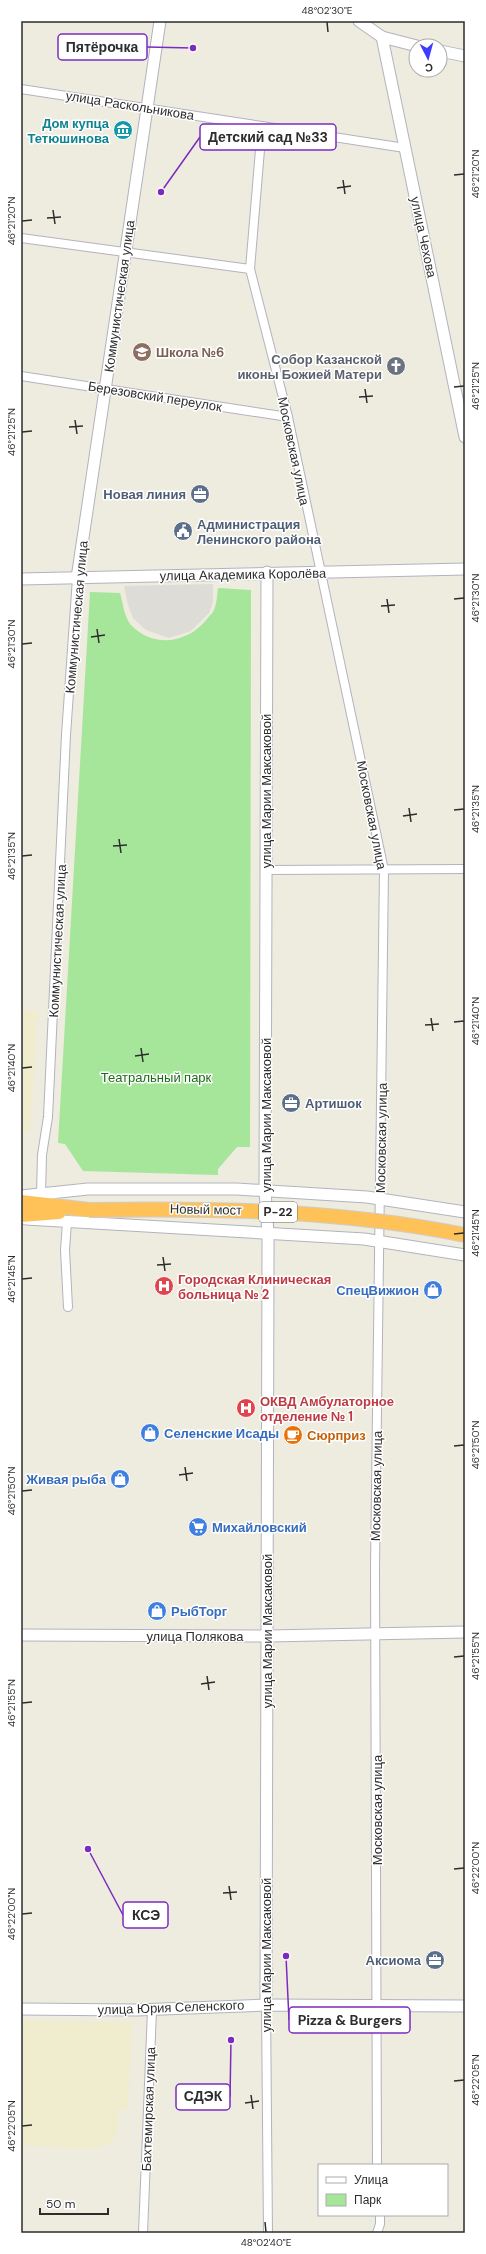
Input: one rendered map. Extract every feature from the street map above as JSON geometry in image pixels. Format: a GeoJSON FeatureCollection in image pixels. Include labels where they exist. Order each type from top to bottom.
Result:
{"type":"FeatureCollection","features":[{"type":"Feature","properties":{"kind":"highway"},"geometry":{"type":"LineString","coordinates":[[21,1202],[89,1210]]}},
{"type":"Feature","properties":{"kind":"highway"},"geometry":{"type":"LineString","coordinates":[[21,1216],[89,1210]]}},
{"type":"Feature","properties":{"kind":"highway","name":"Новый мост"},"geometry":{"type":"LineString","coordinates":[[89,1210],[244,1210],[305,1213],[383,1221],[465,1235]]}},
{"type":"Feature","properties":{"kind":"street","name":"Коммунистическая улица"},"geometry":{"type":"LineString","coordinates":[[41,1194],[42,1155],[48,1117],[66,735],[77,578],[160,21]]}},
{"type":"Feature","properties":{"kind":"street"},"geometry":{"type":"LineString","coordinates":[[359,21],[382,37],[408,44]]}},
{"type":"Feature","properties":{"kind":"street","name":"улица Чехова"},"geometry":{"type":"LineString","coordinates":[[382,37],[465,436]]}},
{"type":"Feature","properties":{"kind":"street"},"geometry":{"type":"LineString","coordinates":[[448,53],[465,56]]}},
{"type":"Feature","properties":{"kind":"street","name":"улица Раскольникова"},"geometry":{"type":"LineString","coordinates":[[21,89],[405,148]]}},
{"type":"Feature","properties":{"kind":"street","name":"Московская улица"},"geometry":{"type":"LineString","coordinates":[[262,126],[250,269],[288,418],[384,870],[381,1199],[375,1568],[377,1633],[378,2164]]}},
{"type":"Feature","properties":{"kind":"street"},"geometry":{"type":"LineString","coordinates":[[21,238],[250,269]]}},
{"type":"Feature","properties":{"kind":"street","name":"Березовский переулок"},"geometry":{"type":"LineString","coordinates":[[21,376],[288,418]]}},
{"type":"Feature","properties":{"kind":"street","name":"улица Академика Королёва"},"geometry":{"type":"LineString","coordinates":[[21,579],[266,572],[321,573],[465,568]]}},
{"type":"Feature","properties":{"kind":"street","name":"улица Марии Максаковой"},"geometry":{"type":"LineString","coordinates":[[266,572],[265,1191],[268,1233],[267,1549],[269,1636],[266,1689],[268,2233]]}},
{"type":"Feature","properties":{"kind":"street"},"geometry":{"type":"LineString","coordinates":[[266,870],[465,868]]}},
{"type":"Feature","properties":{"kind":"street"},"geometry":{"type":"LineString","coordinates":[[21,1196],[88,1189],[155,1188],[265,1191],[381,1199],[465,1212]]}},
{"type":"Feature","properties":{"kind":"street"},"geometry":{"type":"LineString","coordinates":[[21,1219],[364,1239],[465,1255]]}},
{"type":"Feature","properties":{"kind":"street"},"geometry":{"type":"LineString","coordinates":[[67,1222],[65,1250],[68,1307]]}},
{"type":"Feature","properties":{"kind":"street","name":"улица Полякова"},"geometry":{"type":"LineString","coordinates":[[21,1635],[269,1636],[465,1632]]}},
{"type":"Feature","properties":{"kind":"street","name":"улица Юрия Селенского"},"geometry":{"type":"LineString","coordinates":[[21,2009],[152,2010],[266,2005],[465,2006]]}},
{"type":"Feature","properties":{"kind":"street","name":"Бахтемирская улица"},"geometry":{"type":"LineString","coordinates":[[143,2233],[152,2010]]}},
{"type":"Feature","properties":{"kind":"street"},"geometry":{"type":"LineString","coordinates":[[377,2233],[380,2224],[380,2216]]}},
{"type":"Feature","properties":{"kind":"shaded area"},"geometry":{"type":"Polygon","coordinates":[[[213,584],[213,602],[209,613],[191,631],[169,638],[146,630],[133,618],[128,605],[124,586],[213,584]]]}},
{"type":"Feature","properties":{"kind":"shaded area"},"geometry":{"type":"Polygon","coordinates":[[[21,1010],[38,1011],[30,1133],[21,1132],[21,1010]]]}},
{"type":"Feature","properties":{"kind":"shaded area"},"geometry":{"type":"Polygon","coordinates":[[[21,2020],[132,2023],[128,2110],[118,2110],[117,2134],[108,2145],[91,2149],[21,2145],[21,2020]]]}},
{"type":"Feature","properties":{"kind":"green space","name":"Театральный парк"},"geometry":{"type":"Polygon","coordinates":[[[218,588],[251,590],[250,1147],[237,1147],[218,1169],[218,1175],[83,1171],[65,1144],[58,1143],[90,592],[120,593],[125,614],[131,625],[140,633],[150,638],[170,640],[181,638],[190,633],[207,619],[215,607],[218,588]]]}},
{"type":"Feature","properties":{"kind":"place","name":"Пятёрочка"},"geometry":{"type":"Point","coordinates":[193,48]}},
{"type":"Feature","properties":{"kind":"place","name":"Дом купца Тетюшинова"},"geometry":{"type":"Point","coordinates":[123,130]}},
{"type":"Feature","properties":{"kind":"place","name":"Детский сад №33"},"geometry":{"type":"Point","coordinates":[161,192]}},
{"type":"Feature","properties":{"kind":"place","name":"Школа №6"},"geometry":{"type":"Point","coordinates":[142,352]}},
{"type":"Feature","properties":{"kind":"place","name":"Собор Казанской иконы Божией Матери"},"geometry":{"type":"Point","coordinates":[396,366]}},
{"type":"Feature","properties":{"kind":"place","name":"Новая линия"},"geometry":{"type":"Point","coordinates":[200,494]}},
{"type":"Feature","properties":{"kind":"place","name":"Администрация Ленинского района"},"geometry":{"type":"Point","coordinates":[183,531]}},
{"type":"Feature","properties":{"kind":"place","name":"Артишок"},"geometry":{"type":"Point","coordinates":[291,1103]}},
{"type":"Feature","properties":{"kind":"place","name":"Городская Клиническая больница № 2"},"geometry":{"type":"Point","coordinates":[164,1286]}},
{"type":"Feature","properties":{"kind":"place","name":"СпецВижион"},"geometry":{"type":"Point","coordinates":[433,1290]}},
{"type":"Feature","properties":{"kind":"place","name":"ОКВД Амбулаторное отделение № 1"},"geometry":{"type":"Point","coordinates":[246,1408]}},
{"type":"Feature","properties":{"kind":"place","name":"Селенские Исады"},"geometry":{"type":"Point","coordinates":[150,1433]}},
{"type":"Feature","properties":{"kind":"place","name":"Сюрприз"},"geometry":{"type":"Point","coordinates":[293,1435]}},
{"type":"Feature","properties":{"kind":"place","name":"Живая рыба"},"geometry":{"type":"Point","coordinates":[120,1479]}},
{"type":"Feature","properties":{"kind":"place","name":"Михайловский"},"geometry":{"type":"Point","coordinates":[198,1527]}},
{"type":"Feature","properties":{"kind":"place","name":"РыбТорг"},"geometry":{"type":"Point","coordinates":[157,1611]}},
{"type":"Feature","properties":{"kind":"place","name":"КСЭ"},"geometry":{"type":"Point","coordinates":[88,1849]}},
{"type":"Feature","properties":{"kind":"place","name":"Pizza & Burgers"},"geometry":{"type":"Point","coordinates":[286,1956]}},
{"type":"Feature","properties":{"kind":"place","name":"Аксиома"},"geometry":{"type":"Point","coordinates":[435,1960]}},
{"type":"Feature","properties":{"kind":"place","name":"СДЭК"},"geometry":{"type":"Point","coordinates":[231,2040]}}]}
